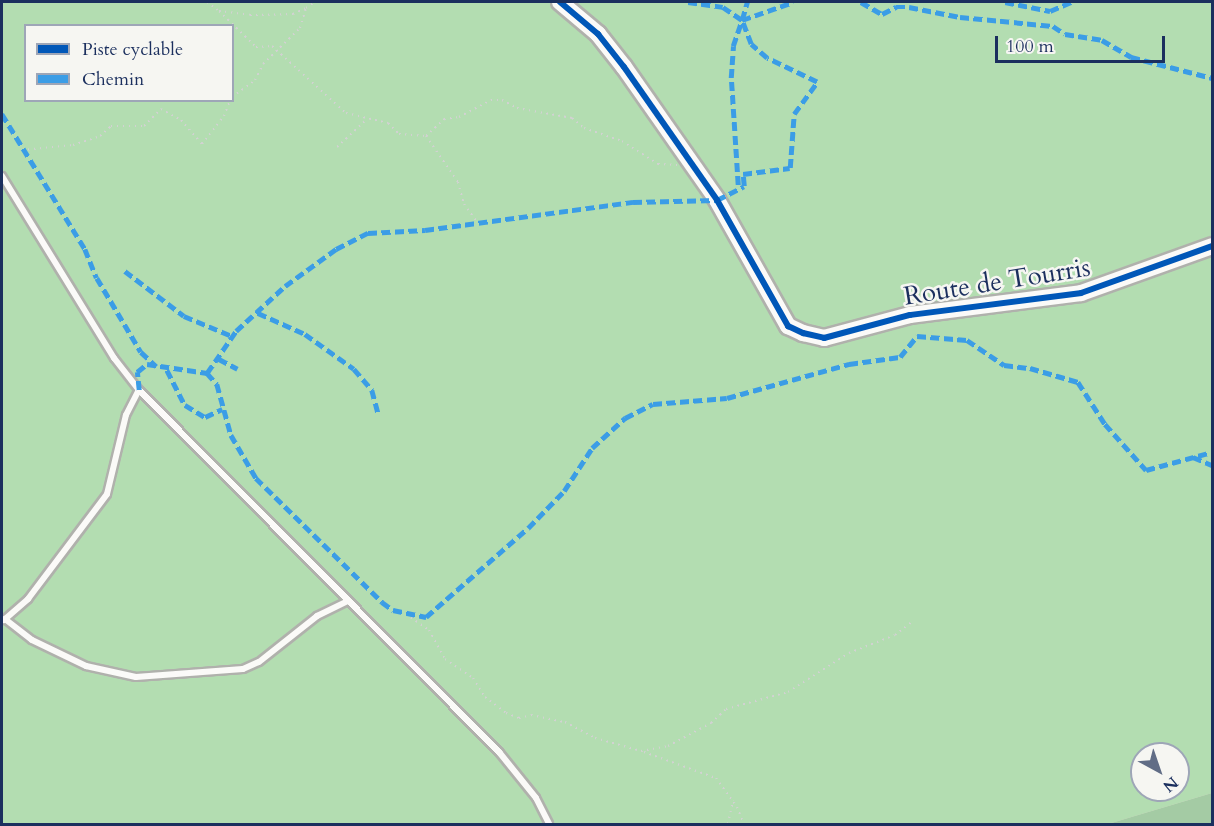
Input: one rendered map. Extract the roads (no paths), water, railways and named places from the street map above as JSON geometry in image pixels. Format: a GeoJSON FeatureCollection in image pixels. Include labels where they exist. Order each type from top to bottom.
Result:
{"type":"FeatureCollection","features":[{"type":"Feature","properties":{"kind":"street","name":"Route de Tourris"},"geometry":{"type":"LineString","coordinates":[[560,2],[598,34],[692,163],[717,200],[788,326],[825,338],[910,315],[1081,293],[1212,246]]}},
{"type":"Feature","properties":{"kind":"lane"},"geometry":{"type":"LineString","coordinates":[[2,176],[114,358],[139,390],[499,752],[536,798],[549,825]]}},
{"type":"Feature","properties":{"kind":"lane"},"geometry":{"type":"LineString","coordinates":[[139,390],[126,415],[107,494],[28,599],[3,620],[33,640],[86,666],[136,677],[243,669],[259,662],[316,616],[348,601]]}}]}
